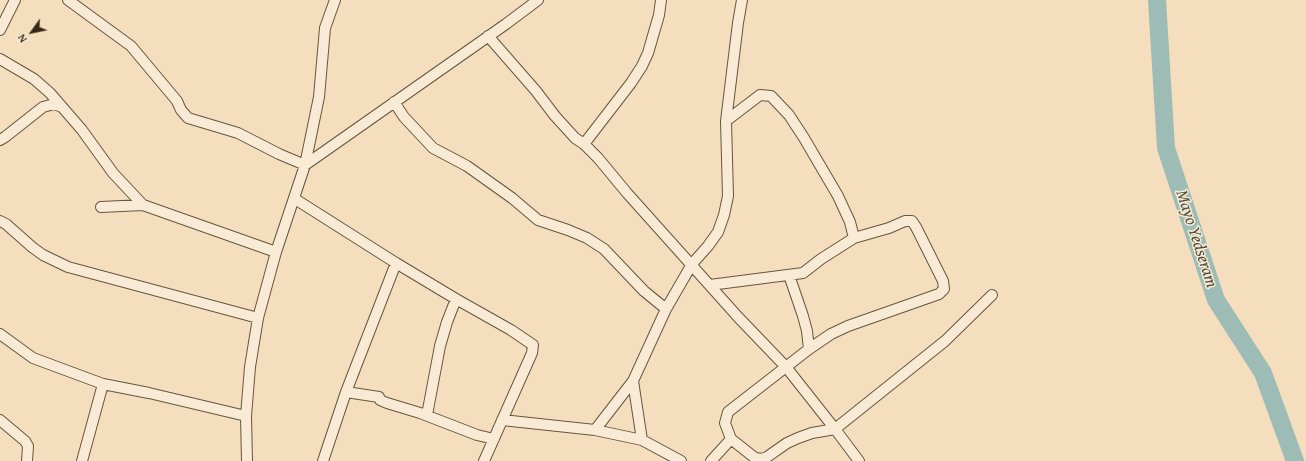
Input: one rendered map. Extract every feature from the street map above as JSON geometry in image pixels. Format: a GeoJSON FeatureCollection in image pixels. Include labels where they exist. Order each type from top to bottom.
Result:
{"type":"FeatureCollection","features":[{"type":"Feature","properties":{"kind":"street"},"geometry":{"type":"LineString","coordinates":[[0,30],[14,0]]}},
{"type":"Feature","properties":{"kind":"street"},"geometry":{"type":"LineString","coordinates":[[68,0],[131,46],[177,102],[181,110],[188,118],[238,133],[278,154],[305,164]]}},
{"type":"Feature","properties":{"kind":"street"},"geometry":{"type":"LineString","coordinates":[[305,164],[538,0]]}},
{"type":"Feature","properties":{"kind":"street"},"geometry":{"type":"LineString","coordinates":[[584,144],[642,66],[648,53],[661,0]]}},
{"type":"Feature","properties":{"kind":"street"},"geometry":{"type":"LineString","coordinates":[[595,430],[633,381],[666,309],[692,264],[718,232],[724,215],[728,196],[726,121],[742,0]]}},
{"type":"Feature","properties":{"kind":"street"},"geometry":{"type":"LineString","coordinates":[[247,461],[246,416],[250,367],[258,318],[276,252],[295,199],[305,164],[319,97],[326,28],[332,2]]}},
{"type":"Feature","properties":{"kind":"street"},"geometry":{"type":"LineString","coordinates":[[488,36],[536,91],[555,116],[575,138],[584,144],[710,285],[786,367],[859,461]]}},
{"type":"Feature","properties":{"kind":"street"},"geometry":{"type":"LineString","coordinates":[[0,59],[34,79],[50,93],[82,130],[113,173],[143,205]]}},
{"type":"Feature","properties":{"kind":"street"},"geometry":{"type":"LineString","coordinates":[[726,121],[760,95],[770,96],[789,115],[831,183],[850,222],[854,238]]}},
{"type":"Feature","properties":{"kind":"street"},"geometry":{"type":"LineString","coordinates":[[394,102],[404,117],[433,148],[468,166],[512,198],[538,220],[568,230],[586,238],[604,249],[644,291],[666,309]]}},
{"type":"Feature","properties":{"kind":"street"},"geometry":{"type":"LineString","coordinates":[[0,140],[44,107],[54,104],[62,108]]}},
{"type":"Feature","properties":{"kind":"street"},"geometry":{"type":"LineString","coordinates":[[295,199],[396,263],[511,330],[532,345],[532,353],[484,461]]}},
{"type":"Feature","properties":{"kind":"street"},"geometry":{"type":"LineString","coordinates":[[102,206],[143,205],[276,252]]}},
{"type":"Feature","properties":{"kind":"street"},"geometry":{"type":"LineString","coordinates":[[0,221],[6,224],[43,255],[68,267],[258,318]]}},
{"type":"Feature","properties":{"kind":"street"},"geometry":{"type":"LineString","coordinates":[[710,285],[803,273],[821,259],[854,238],[889,228],[905,221],[912,221],[916,227],[943,281],[944,289],[939,294],[848,326],[831,334],[810,348],[728,412],[725,423],[731,439],[755,458],[762,459],[798,438],[835,429],[944,341],[992,295]]}},
{"type":"Feature","properties":{"kind":"street"},"geometry":{"type":"LineString","coordinates":[[323,461],[346,392],[396,263]]}},
{"type":"Feature","properties":{"kind":"street"},"geometry":{"type":"LineString","coordinates":[[789,275],[803,316],[810,348]]}},
{"type":"Feature","properties":{"kind":"street"},"geometry":{"type":"LineString","coordinates":[[427,416],[440,346],[456,299]]}},
{"type":"Feature","properties":{"kind":"street"},"geometry":{"type":"LineString","coordinates":[[0,334],[33,358],[103,384],[149,393],[246,416]]}},
{"type":"Feature","properties":{"kind":"street"},"geometry":{"type":"LineString","coordinates":[[633,381],[642,440]]}},
{"type":"Feature","properties":{"kind":"street"},"geometry":{"type":"LineString","coordinates":[[82,461],[103,384]]}},
{"type":"Feature","properties":{"kind":"street"},"geometry":{"type":"LineString","coordinates":[[346,392],[379,397],[380,400],[387,404],[427,416],[477,435],[494,439]]}},
{"type":"Feature","properties":{"kind":"street"},"geometry":{"type":"LineString","coordinates":[[0,420],[25,441],[28,446],[27,461]]}},
{"type":"Feature","properties":{"kind":"street"},"geometry":{"type":"LineString","coordinates":[[502,420],[595,430],[642,440],[681,461]]}},
{"type":"Feature","properties":{"kind":"street"},"geometry":{"type":"LineString","coordinates":[[711,461],[731,439]]}},
{"type":"Feature","properties":{"kind":"waterway","name":"Mayo Yedseram"},"geometry":{"type":"LineString","coordinates":[[1157,0],[1166,148],[1216,300],[1263,373],[1295,461]]}}]}
